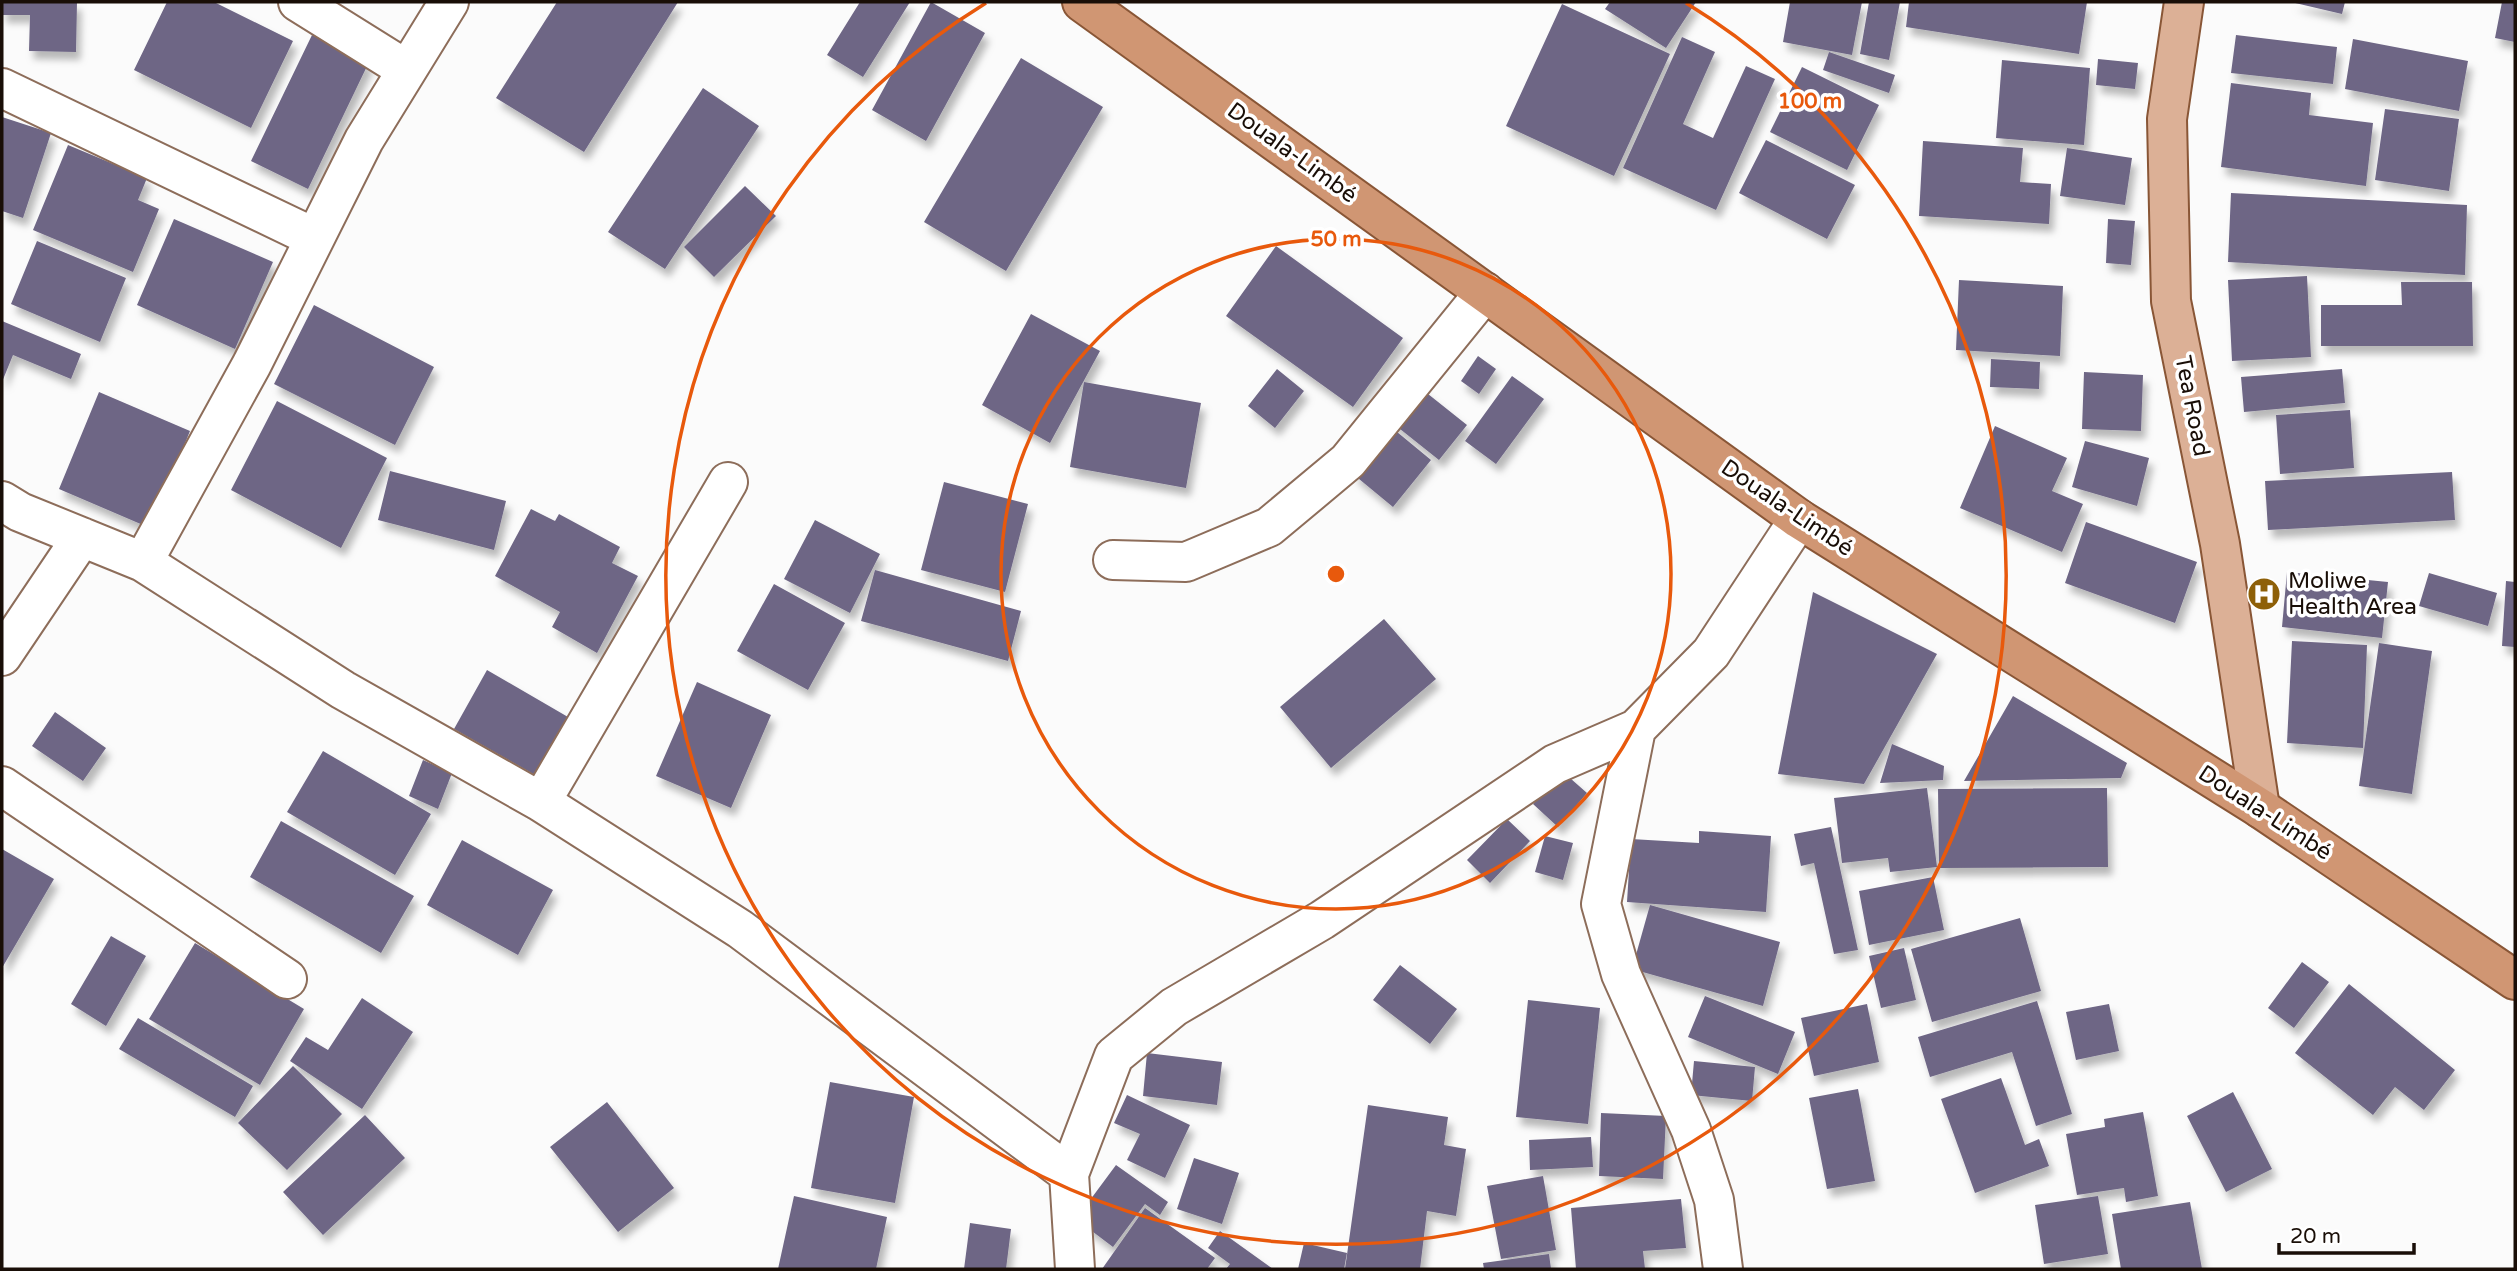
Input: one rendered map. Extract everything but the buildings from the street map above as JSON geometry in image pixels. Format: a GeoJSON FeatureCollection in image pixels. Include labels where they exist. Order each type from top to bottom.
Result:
{"type":"FeatureCollection","features":[{"type":"Feature","properties":{"kind":"highway","name":"Douala-Limbé"},"geometry":{"type":"LineString","coordinates":[[1082,2],[1799,519],[2260,808],[2515,980]]}},
{"type":"Feature","properties":{"kind":"main road","name":"Tea Road"},"geometry":{"type":"LineString","coordinates":[[2184,2],[2166,119],[2171,302],[2220,544],[2260,808]]}},
{"type":"Feature","properties":{"kind":"street"},"geometry":{"type":"LineString","coordinates":[[298,2],[407,70]]}},
{"type":"Feature","properties":{"kind":"street"},"geometry":{"type":"LineString","coordinates":[[143,562],[252,363],[365,141],[449,2]]}},
{"type":"Feature","properties":{"kind":"street"},"geometry":{"type":"LineString","coordinates":[[2,88],[315,238]]}},
{"type":"Feature","properties":{"kind":"street"},"geometry":{"type":"LineString","coordinates":[[1113,560],[1186,562],[1269,527],[1349,461],[1485,292]]}},
{"type":"Feature","properties":{"kind":"street"},"geometry":{"type":"LineString","coordinates":[[541,802],[728,482]]}},
{"type":"Feature","properties":{"kind":"street"},"geometry":{"type":"LineString","coordinates":[[2,501],[20,512],[143,562],[343,690],[541,802],[740,929],[1069,1174]]}},
{"type":"Feature","properties":{"kind":"street"},"geometry":{"type":"LineString","coordinates":[[1075,1269],[1069,1174],[1114,1056],[1174,1007],[1322,920],[1555,764],[1636,729],[1711,653],[1799,519]]}},
{"type":"Feature","properties":{"kind":"street"},"geometry":{"type":"LineString","coordinates":[[2,656],[82,537]]}},
{"type":"Feature","properties":{"kind":"street"},"geometry":{"type":"LineString","coordinates":[[1636,729],[1601,904],[1621,974],[1699,1153],[1714,1200],[1723,1269]]}},
{"type":"Feature","properties":{"kind":"street"},"geometry":{"type":"LineString","coordinates":[[2,786],[287,979]]}},
{"type":"Feature","properties":{"kind":"place","name":"Moliwe Health Area"},"geometry":{"type":"Point","coordinates":[2264,594]}}]}
